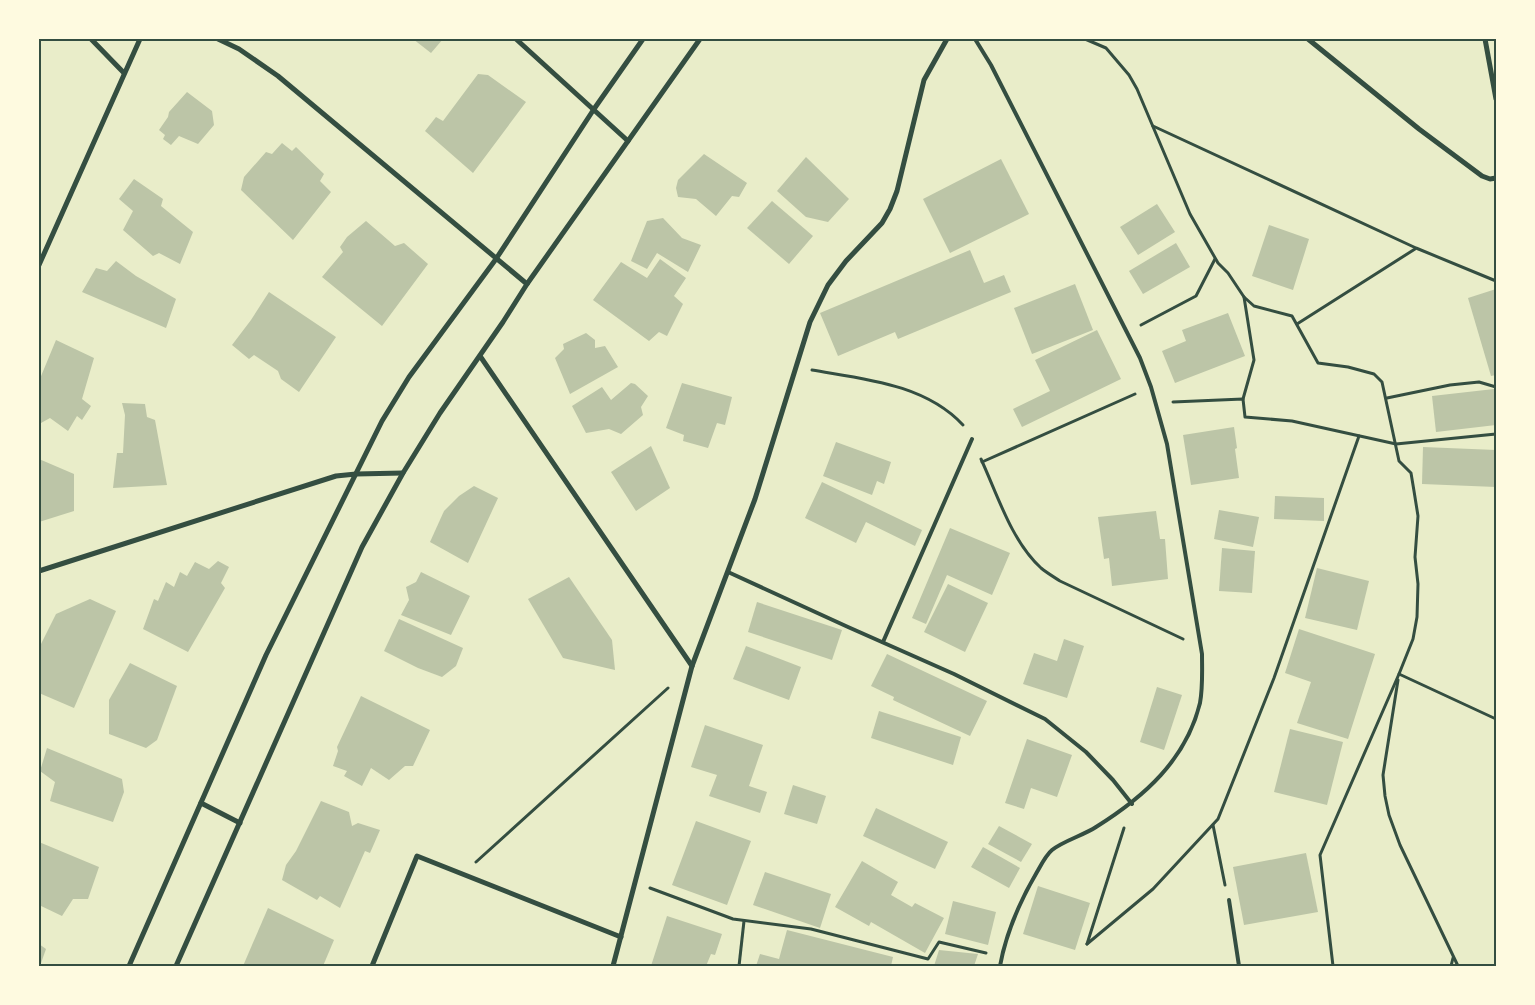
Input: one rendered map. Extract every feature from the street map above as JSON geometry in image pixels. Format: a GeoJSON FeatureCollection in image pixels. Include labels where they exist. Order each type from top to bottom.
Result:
{"type":"FeatureCollection","features":[{"type":"Feature","properties":{"kind":"street"},"geometry":{"type":"LineString","coordinates":[[91,39],[124,73]]}},
{"type":"Feature","properties":{"kind":"street"},"geometry":{"type":"LineString","coordinates":[[39,265],[140,39]]}},
{"type":"Feature","properties":{"kind":"street"},"geometry":{"type":"LineString","coordinates":[[218,39],[240,49],[278,76],[527,284]]}},
{"type":"Feature","properties":{"kind":"street"},"geometry":{"type":"LineString","coordinates":[[516,39],[628,141]]}},
{"type":"Feature","properties":{"kind":"street"},"geometry":{"type":"LineString","coordinates":[[129,966],[266,655],[382,421],[409,377],[496,259],[594,109],[643,39]]}},
{"type":"Feature","properties":{"kind":"street"},"geometry":{"type":"LineString","coordinates":[[176,966],[362,547],[403,474],[440,413],[527,284],[700,39]]}},
{"type":"Feature","properties":{"kind":"street"},"geometry":{"type":"LineString","coordinates":[[613,966],[692,666],[755,499],[810,322],[828,285],[846,261],[882,223],[890,209],[897,191],[924,80],[947,39]]}},
{"type":"Feature","properties":{"kind":"street"},"geometry":{"type":"LineString","coordinates":[[1308,39],[1419,129],[1482,176],[1490,179],[1496,178]]}},
{"type":"Feature","properties":{"kind":"street"},"geometry":{"type":"LineString","coordinates":[[1485,39],[1496,99]]}},
{"type":"Feature","properties":{"kind":"street"},"geometry":{"type":"LineString","coordinates":[[480,356],[692,666]]}},
{"type":"Feature","properties":{"kind":"street"},"geometry":{"type":"LineString","coordinates":[[39,571],[336,476],[403,474]]}},
{"type":"Feature","properties":{"kind":"street"},"geometry":{"type":"LineString","coordinates":[[201,803],[240,823]]}},
{"type":"Feature","properties":{"kind":"street"},"geometry":{"type":"LineString","coordinates":[[372,966],[417,856],[621,937]]}},
{"type":"Feature","properties":{"kind":"lane"},"geometry":{"type":"LineString","coordinates":[[975,39],[995,74],[1140,358],[1157,403],[1167,444],[1201,648],[1202,687],[1200,704],[1185,743],[1166,770],[1132,804],[1094,829],[1052,850],[1025,893],[1003,947],[1000,966]]}},
{"type":"Feature","properties":{"kind":"lane"},"geometry":{"type":"LineString","coordinates":[[883,642],[972,439]]}},
{"type":"Feature","properties":{"kind":"lane"},"geometry":{"type":"LineString","coordinates":[[728,572],[970,681],[1045,719],[1086,752],[1113,780],[1132,804]]}},
{"type":"Feature","properties":{"kind":"lane"},"geometry":{"type":"LineString","coordinates":[[1229,900],[1239,966]]}},
{"type":"Feature","properties":{"kind":"path"},"geometry":{"type":"LineString","coordinates":[[1085,39],[1106,48],[1129,75],[1137,89],[1190,214],[1215,259],[1228,272],[1244,297],[1254,306],[1292,316],[1318,363],[1348,367],[1374,374],[1382,382],[1399,461],[1411,473],[1418,516],[1415,557],[1418,584],[1413,639],[1320,855],[1333,966]]}},
{"type":"Feature","properties":{"kind":"path"},"geometry":{"type":"LineString","coordinates":[[1152,126],[1416,248],[1496,281]]}},
{"type":"Feature","properties":{"kind":"path"},"geometry":{"type":"LineString","coordinates":[[1297,324],[1416,248]]}},
{"type":"Feature","properties":{"kind":"path"},"geometry":{"type":"LineString","coordinates":[[1126,332],[1196,296],[1215,259]]}},
{"type":"Feature","properties":{"kind":"path"},"geometry":{"type":"LineString","coordinates":[[1244,297],[1254,360],[1244,398],[1244,417],[1292,421],[1396,444],[1496,434]]}},
{"type":"Feature","properties":{"kind":"path"},"geometry":{"type":"LineString","coordinates":[[797,367],[885,383],[909,390],[949,412],[962,424],[972,439],[1012,528],[1031,558],[1042,569],[1060,581],[1201,648]]}},
{"type":"Feature","properties":{"kind":"path"},"geometry":{"type":"LineString","coordinates":[[1386,398],[1479,382],[1496,387]]}},
{"type":"Feature","properties":{"kind":"path"},"geometry":{"type":"LineString","coordinates":[[982,462],[1151,387]]}},
{"type":"Feature","properties":{"kind":"path"},"geometry":{"type":"LineString","coordinates":[[1157,403],[1244,398]]}},
{"type":"Feature","properties":{"kind":"path"},"geometry":{"type":"LineString","coordinates":[[1132,804],[1087,944],[1153,888],[1218,819],[1274,678],[1358,436]]}},
{"type":"Feature","properties":{"kind":"path"},"geometry":{"type":"LineString","coordinates":[[462,874],[692,666]]}},
{"type":"Feature","properties":{"kind":"path"},"geometry":{"type":"LineString","coordinates":[[1399,674],[1496,719]]}},
{"type":"Feature","properties":{"kind":"path"},"geometry":{"type":"LineString","coordinates":[[1399,674],[1384,775],[1385,796],[1389,815],[1400,845],[1458,966]]}},
{"type":"Feature","properties":{"kind":"path"},"geometry":{"type":"LineString","coordinates":[[1213,825],[1229,900]]}},
{"type":"Feature","properties":{"kind":"path"},"geometry":{"type":"LineString","coordinates":[[636,883],[733,919],[811,929],[928,959],[939,942],[1001,957]]}},
{"type":"Feature","properties":{"kind":"path"},"geometry":{"type":"LineString","coordinates":[[739,966],[744,921]]}},
{"type":"Feature","properties":{"kind":"path"},"geometry":{"type":"LineString","coordinates":[[1451,966],[1453,957]]}},
{"type":"Feature","properties":{"kind":"building"},"geometry":{"type":"Polygon","coordinates":[[[413,39],[443,39],[431,53],[413,39]]]}},
{"type":"Feature","properties":{"kind":"building"},"geometry":{"type":"Polygon","coordinates":[[[478,74],[488,75],[526,102],[473,173],[425,131],[436,117],[443,121],[478,74]]]}},
{"type":"Feature","properties":{"kind":"building"},"geometry":{"type":"Polygon","coordinates":[[[187,92],[212,111],[214,125],[198,144],[179,136],[171,145],[163,139],[165,135],[159,130],[168,117],[169,112],[187,92]]]}},
{"type":"Feature","properties":{"kind":"building"},"geometry":{"type":"Polygon","coordinates":[[[282,143],[292,151],[296,147],[324,174],[320,181],[331,192],[293,240],[241,190],[244,177],[266,152],[272,154],[282,143]]]}},
{"type":"Feature","properties":{"kind":"building"},"geometry":{"type":"Polygon","coordinates":[[[704,154],[747,183],[739,197],[732,196],[716,216],[696,199],[678,197],[676,188],[678,180],[704,154]]]}},
{"type":"Feature","properties":{"kind":"building"},"geometry":{"type":"Polygon","coordinates":[[[806,157],[849,199],[828,222],[806,217],[777,191],[806,157]]]}},
{"type":"Feature","properties":{"kind":"building"},"geometry":{"type":"Polygon","coordinates":[[[1001,159],[1029,214],[950,253],[923,199],[1001,159]]]}},
{"type":"Feature","properties":{"kind":"building"},"geometry":{"type":"Polygon","coordinates":[[[134,179],[163,199],[161,206],[193,232],[180,264],[159,253],[153,256],[123,230],[133,211],[119,199],[134,179]]]}},
{"type":"Feature","properties":{"kind":"building"},"geometry":{"type":"Polygon","coordinates":[[[772,201],[813,236],[789,264],[747,228],[772,201]]]}},
{"type":"Feature","properties":{"kind":"building"},"geometry":{"type":"Polygon","coordinates":[[[1157,204],[1175,232],[1138,255],[1120,227],[1157,204]]]}},
{"type":"Feature","properties":{"kind":"building"},"geometry":{"type":"Polygon","coordinates":[[[663,218],[682,238],[701,245],[688,272],[657,253],[647,269],[631,261],[647,221],[663,218]]]}},
{"type":"Feature","properties":{"kind":"building"},"geometry":{"type":"Polygon","coordinates":[[[366,221],[395,246],[404,243],[428,264],[382,326],[322,277],[343,252],[340,247],[347,237],[366,221]]]}},
{"type":"Feature","properties":{"kind":"building"},"geometry":{"type":"Polygon","coordinates":[[[1269,225],[1309,239],[1293,290],[1252,276],[1269,225]]]}},
{"type":"Feature","properties":{"kind":"building"},"geometry":{"type":"Polygon","coordinates":[[[1176,243],[1190,267],[1143,294],[1129,271],[1176,243]]]}},
{"type":"Feature","properties":{"kind":"building"},"geometry":{"type":"Polygon","coordinates":[[[970,250],[984,283],[1004,275],[1011,292],[898,339],[895,332],[838,356],[820,313],[970,250]]]}},
{"type":"Feature","properties":{"kind":"building"},"geometry":{"type":"Polygon","coordinates":[[[660,259],[686,278],[674,296],[683,304],[667,336],[659,332],[649,341],[593,300],[621,262],[647,278],[660,259]]]}},
{"type":"Feature","properties":{"kind":"building"},"geometry":{"type":"Polygon","coordinates":[[[116,261],[136,276],[176,299],[166,328],[82,292],[96,268],[107,271],[116,261]]]}},
{"type":"Feature","properties":{"kind":"building"},"geometry":{"type":"Polygon","coordinates":[[[1075,284],[1093,330],[1032,354],[1014,308],[1075,284]]]}},
{"type":"Feature","properties":{"kind":"building"},"geometry":{"type":"Polygon","coordinates":[[[1496,289],[1496,375],[1491,376],[1468,298],[1496,289]]]}},
{"type":"Feature","properties":{"kind":"building"},"geometry":{"type":"Polygon","coordinates":[[[269,292],[336,337],[299,392],[281,379],[278,371],[254,355],[249,359],[232,345],[269,292]]]}},
{"type":"Feature","properties":{"kind":"building"},"geometry":{"type":"Polygon","coordinates":[[[1228,313],[1245,356],[1175,383],[1162,351],[1186,341],[1182,330],[1228,313]]]}},
{"type":"Feature","properties":{"kind":"building"},"geometry":{"type":"Polygon","coordinates":[[[1097,330],[1121,379],[1022,427],[1013,409],[1050,391],[1035,360],[1097,330]]]}},
{"type":"Feature","properties":{"kind":"building"},"geometry":{"type":"Polygon","coordinates":[[[586,333],[595,340],[595,348],[605,346],[618,367],[570,394],[555,358],[564,349],[563,344],[586,333]]]}},
{"type":"Feature","properties":{"kind":"building"},"geometry":{"type":"Polygon","coordinates":[[[56,340],[94,358],[82,399],[91,406],[82,420],[77,416],[68,431],[50,418],[41,423],[39,421],[39,381],[56,340]]]}},
{"type":"Feature","properties":{"kind":"building"},"geometry":{"type":"Polygon","coordinates":[[[631,383],[635,384],[648,396],[641,407],[643,415],[621,434],[609,429],[586,433],[572,406],[602,387],[611,400],[631,383]]]}},
{"type":"Feature","properties":{"kind":"building"},"geometry":{"type":"Polygon","coordinates":[[[682,383],[732,397],[725,425],[717,423],[708,448],[683,441],[684,435],[666,428],[682,383]]]}},
{"type":"Feature","properties":{"kind":"building"},"geometry":{"type":"Polygon","coordinates":[[[1494,389],[1496,425],[1436,432],[1432,396],[1494,389]]]}},
{"type":"Feature","properties":{"kind":"building"},"geometry":{"type":"Polygon","coordinates":[[[122,403],[145,404],[147,417],[155,420],[167,485],[113,488],[117,453],[123,453],[125,415],[122,403]]]}},
{"type":"Feature","properties":{"kind":"building"},"geometry":{"type":"Polygon","coordinates":[[[1234,427],[1239,478],[1191,485],[1183,435],[1234,427]]]}},
{"type":"Feature","properties":{"kind":"building"},"geometry":{"type":"Polygon","coordinates":[[[836,442],[891,462],[884,484],[877,481],[872,495],[823,476],[836,442]]]}},
{"type":"Feature","properties":{"kind":"building"},"geometry":{"type":"Polygon","coordinates":[[[651,446],[670,488],[636,511],[611,472],[651,446]]]}},
{"type":"Feature","properties":{"kind":"building"},"geometry":{"type":"Polygon","coordinates":[[[1423,447],[1496,450],[1496,487],[1422,484],[1423,447]]]}},
{"type":"Feature","properties":{"kind":"building"},"geometry":{"type":"Polygon","coordinates":[[[39,459],[74,474],[74,511],[39,522],[39,459]]]}},
{"type":"Feature","properties":{"kind":"building"},"geometry":{"type":"Polygon","coordinates":[[[822,482],[922,530],[915,546],[866,522],[856,543],[805,518],[822,482]]]}},
{"type":"Feature","properties":{"kind":"building"},"geometry":{"type":"Polygon","coordinates":[[[474,486],[498,498],[468,563],[430,542],[444,511],[459,496],[474,486]]]}},
{"type":"Feature","properties":{"kind":"building"},"geometry":{"type":"Polygon","coordinates":[[[1275,496],[1324,498],[1324,521],[1274,519],[1275,496]]]}},
{"type":"Feature","properties":{"kind":"building"},"geometry":{"type":"Polygon","coordinates":[[[1219,510],[1259,517],[1253,547],[1214,539],[1219,510]]]}},
{"type":"Feature","properties":{"kind":"building"},"geometry":{"type":"Polygon","coordinates":[[[1156,511],[1160,539],[1165,539],[1168,579],[1112,586],[1109,558],[1104,559],[1098,517],[1156,511]]]}},
{"type":"Feature","properties":{"kind":"building"},"geometry":{"type":"Polygon","coordinates":[[[950,528],[1010,553],[992,595],[947,575],[926,624],[912,618],[950,528]]]}},
{"type":"Feature","properties":{"kind":"building"},"geometry":{"type":"Polygon","coordinates":[[[1222,548],[1255,551],[1252,593],[1219,591],[1222,548]]]}},
{"type":"Feature","properties":{"kind":"building"},"geometry":{"type":"Polygon","coordinates":[[[218,561],[229,567],[221,583],[225,588],[188,652],[143,629],[154,599],[158,601],[166,582],[174,587],[180,572],[187,576],[195,562],[209,569],[218,561]]]}},
{"type":"Feature","properties":{"kind":"building"},"geometry":{"type":"Polygon","coordinates":[[[1317,568],[1369,581],[1357,630],[1305,618],[1317,568]]]}},
{"type":"Feature","properties":{"kind":"building"},"geometry":{"type":"Polygon","coordinates":[[[421,572],[470,596],[451,635],[401,615],[409,600],[406,587],[416,582],[421,572]]]}},
{"type":"Feature","properties":{"kind":"building"},"geometry":{"type":"Polygon","coordinates":[[[569,577],[612,640],[615,670],[563,658],[528,599],[569,577]]]}},
{"type":"Feature","properties":{"kind":"building"},"geometry":{"type":"Polygon","coordinates":[[[948,584],[988,603],[965,652],[924,632],[948,584]]]}},
{"type":"Feature","properties":{"kind":"building"},"geometry":{"type":"Polygon","coordinates":[[[90,599],[116,611],[74,708],[39,693],[39,648],[56,614],[90,599]]]}},
{"type":"Feature","properties":{"kind":"building"},"geometry":{"type":"Polygon","coordinates":[[[757,602],[842,630],[832,660],[748,632],[757,602]]]}},
{"type":"Feature","properties":{"kind":"building"},"geometry":{"type":"Polygon","coordinates":[[[399,619],[463,648],[456,666],[442,677],[418,668],[384,651],[399,619]]]}},
{"type":"Feature","properties":{"kind":"building"},"geometry":{"type":"Polygon","coordinates":[[[1299,629],[1375,654],[1348,739],[1297,723],[1311,682],[1285,673],[1299,629]]]}},
{"type":"Feature","properties":{"kind":"building"},"geometry":{"type":"Polygon","coordinates":[[[1064,639],[1084,646],[1067,698],[1023,684],[1034,653],[1057,661],[1064,639]]]}},
{"type":"Feature","properties":{"kind":"building"},"geometry":{"type":"Polygon","coordinates":[[[746,646],[801,667],[789,700],[733,679],[746,646]]]}},
{"type":"Feature","properties":{"kind":"building"},"geometry":{"type":"Polygon","coordinates":[[[887,654],[987,701],[970,736],[893,700],[894,697],[871,686],[887,654]]]}},
{"type":"Feature","properties":{"kind":"building"},"geometry":{"type":"Polygon","coordinates":[[[130,663],[177,686],[157,740],[146,748],[109,734],[109,700],[130,663]]]}},
{"type":"Feature","properties":{"kind":"building"},"geometry":{"type":"Polygon","coordinates":[[[1157,687],[1182,695],[1164,750],[1140,742],[1157,687]]]}},
{"type":"Feature","properties":{"kind":"building"},"geometry":{"type":"Polygon","coordinates":[[[361,696],[430,730],[413,766],[405,766],[389,780],[371,768],[362,786],[344,776],[347,771],[333,766],[338,751],[337,747],[361,696]]]}},
{"type":"Feature","properties":{"kind":"building"},"geometry":{"type":"Polygon","coordinates":[[[879,711],[961,737],[953,765],[871,738],[879,711]]]}},
{"type":"Feature","properties":{"kind":"building"},"geometry":{"type":"Polygon","coordinates":[[[705,725],[763,745],[749,786],[767,792],[760,813],[709,796],[717,775],[691,767],[705,725]]]}},
{"type":"Feature","properties":{"kind":"building"},"geometry":{"type":"Polygon","coordinates":[[[1290,729],[1343,742],[1327,805],[1274,792],[1290,729]]]}},
{"type":"Feature","properties":{"kind":"building"},"geometry":{"type":"Polygon","coordinates":[[[1027,739],[1072,755],[1057,797],[1031,788],[1024,809],[1005,803],[1027,739]]]}},
{"type":"Feature","properties":{"kind":"building"},"geometry":{"type":"Polygon","coordinates":[[[47,748],[122,779],[124,792],[113,822],[50,801],[55,782],[40,771],[47,748]]]}},
{"type":"Feature","properties":{"kind":"building"},"geometry":{"type":"Polygon","coordinates":[[[793,785],[826,796],[817,824],[784,814],[793,785]]]}},
{"type":"Feature","properties":{"kind":"building"},"geometry":{"type":"Polygon","coordinates":[[[321,801],[349,812],[352,826],[358,823],[380,830],[370,853],[365,851],[340,908],[320,896],[317,900],[282,880],[286,865],[296,851],[321,801]]]}},
{"type":"Feature","properties":{"kind":"building"},"geometry":{"type":"Polygon","coordinates":[[[876,808],[948,842],[935,869],[863,836],[876,808]]]}},
{"type":"Feature","properties":{"kind":"building"},"geometry":{"type":"Polygon","coordinates":[[[696,821],[751,841],[727,905],[672,885],[696,821]]]}},
{"type":"Feature","properties":{"kind":"building"},"geometry":{"type":"Polygon","coordinates":[[[999,826],[1032,844],[1021,862],[988,844],[999,826]]]}},
{"type":"Feature","properties":{"kind":"building"},"geometry":{"type":"Polygon","coordinates":[[[39,842],[99,867],[88,899],[73,899],[62,916],[39,905],[39,842]]]}},
{"type":"Feature","properties":{"kind":"building"},"geometry":{"type":"Polygon","coordinates":[[[983,847],[1020,868],[1009,888],[971,867],[983,847]]]}},
{"type":"Feature","properties":{"kind":"building"},"geometry":{"type":"Polygon","coordinates":[[[1306,853],[1318,912],[1244,925],[1233,867],[1306,853]]]}},
{"type":"Feature","properties":{"kind":"building"},"geometry":{"type":"Polygon","coordinates":[[[862,861],[898,882],[891,895],[912,907],[915,903],[944,918],[925,953],[871,922],[869,926],[835,907],[862,861]]]}},
{"type":"Feature","properties":{"kind":"building"},"geometry":{"type":"Polygon","coordinates":[[[765,872],[831,894],[820,928],[753,905],[765,872]]]}},
{"type":"Feature","properties":{"kind":"building"},"geometry":{"type":"Polygon","coordinates":[[[1038,886],[1090,903],[1075,950],[1023,934],[1038,886]]]}},
{"type":"Feature","properties":{"kind":"building"},"geometry":{"type":"Polygon","coordinates":[[[953,901],[996,912],[988,945],[945,934],[953,901]]]}},
{"type":"Feature","properties":{"kind":"building"},"geometry":{"type":"Polygon","coordinates":[[[268,908],[334,940],[323,966],[243,966],[268,908]]]}},
{"type":"Feature","properties":{"kind":"building"},"geometry":{"type":"Polygon","coordinates":[[[667,916],[722,934],[715,955],[711,954],[706,966],[651,966],[667,916]]]}},
{"type":"Feature","properties":{"kind":"building"},"geometry":{"type":"Polygon","coordinates":[[[787,930],[893,957],[891,966],[756,966],[760,954],[779,959],[787,930]]]}},
{"type":"Feature","properties":{"kind":"building"},"geometry":{"type":"Polygon","coordinates":[[[39,944],[46,949],[40,966],[39,966],[39,944]]]}},
{"type":"Feature","properties":{"kind":"building"},"geometry":{"type":"Polygon","coordinates":[[[939,950],[978,954],[974,966],[934,966],[939,950]]]}}]}
